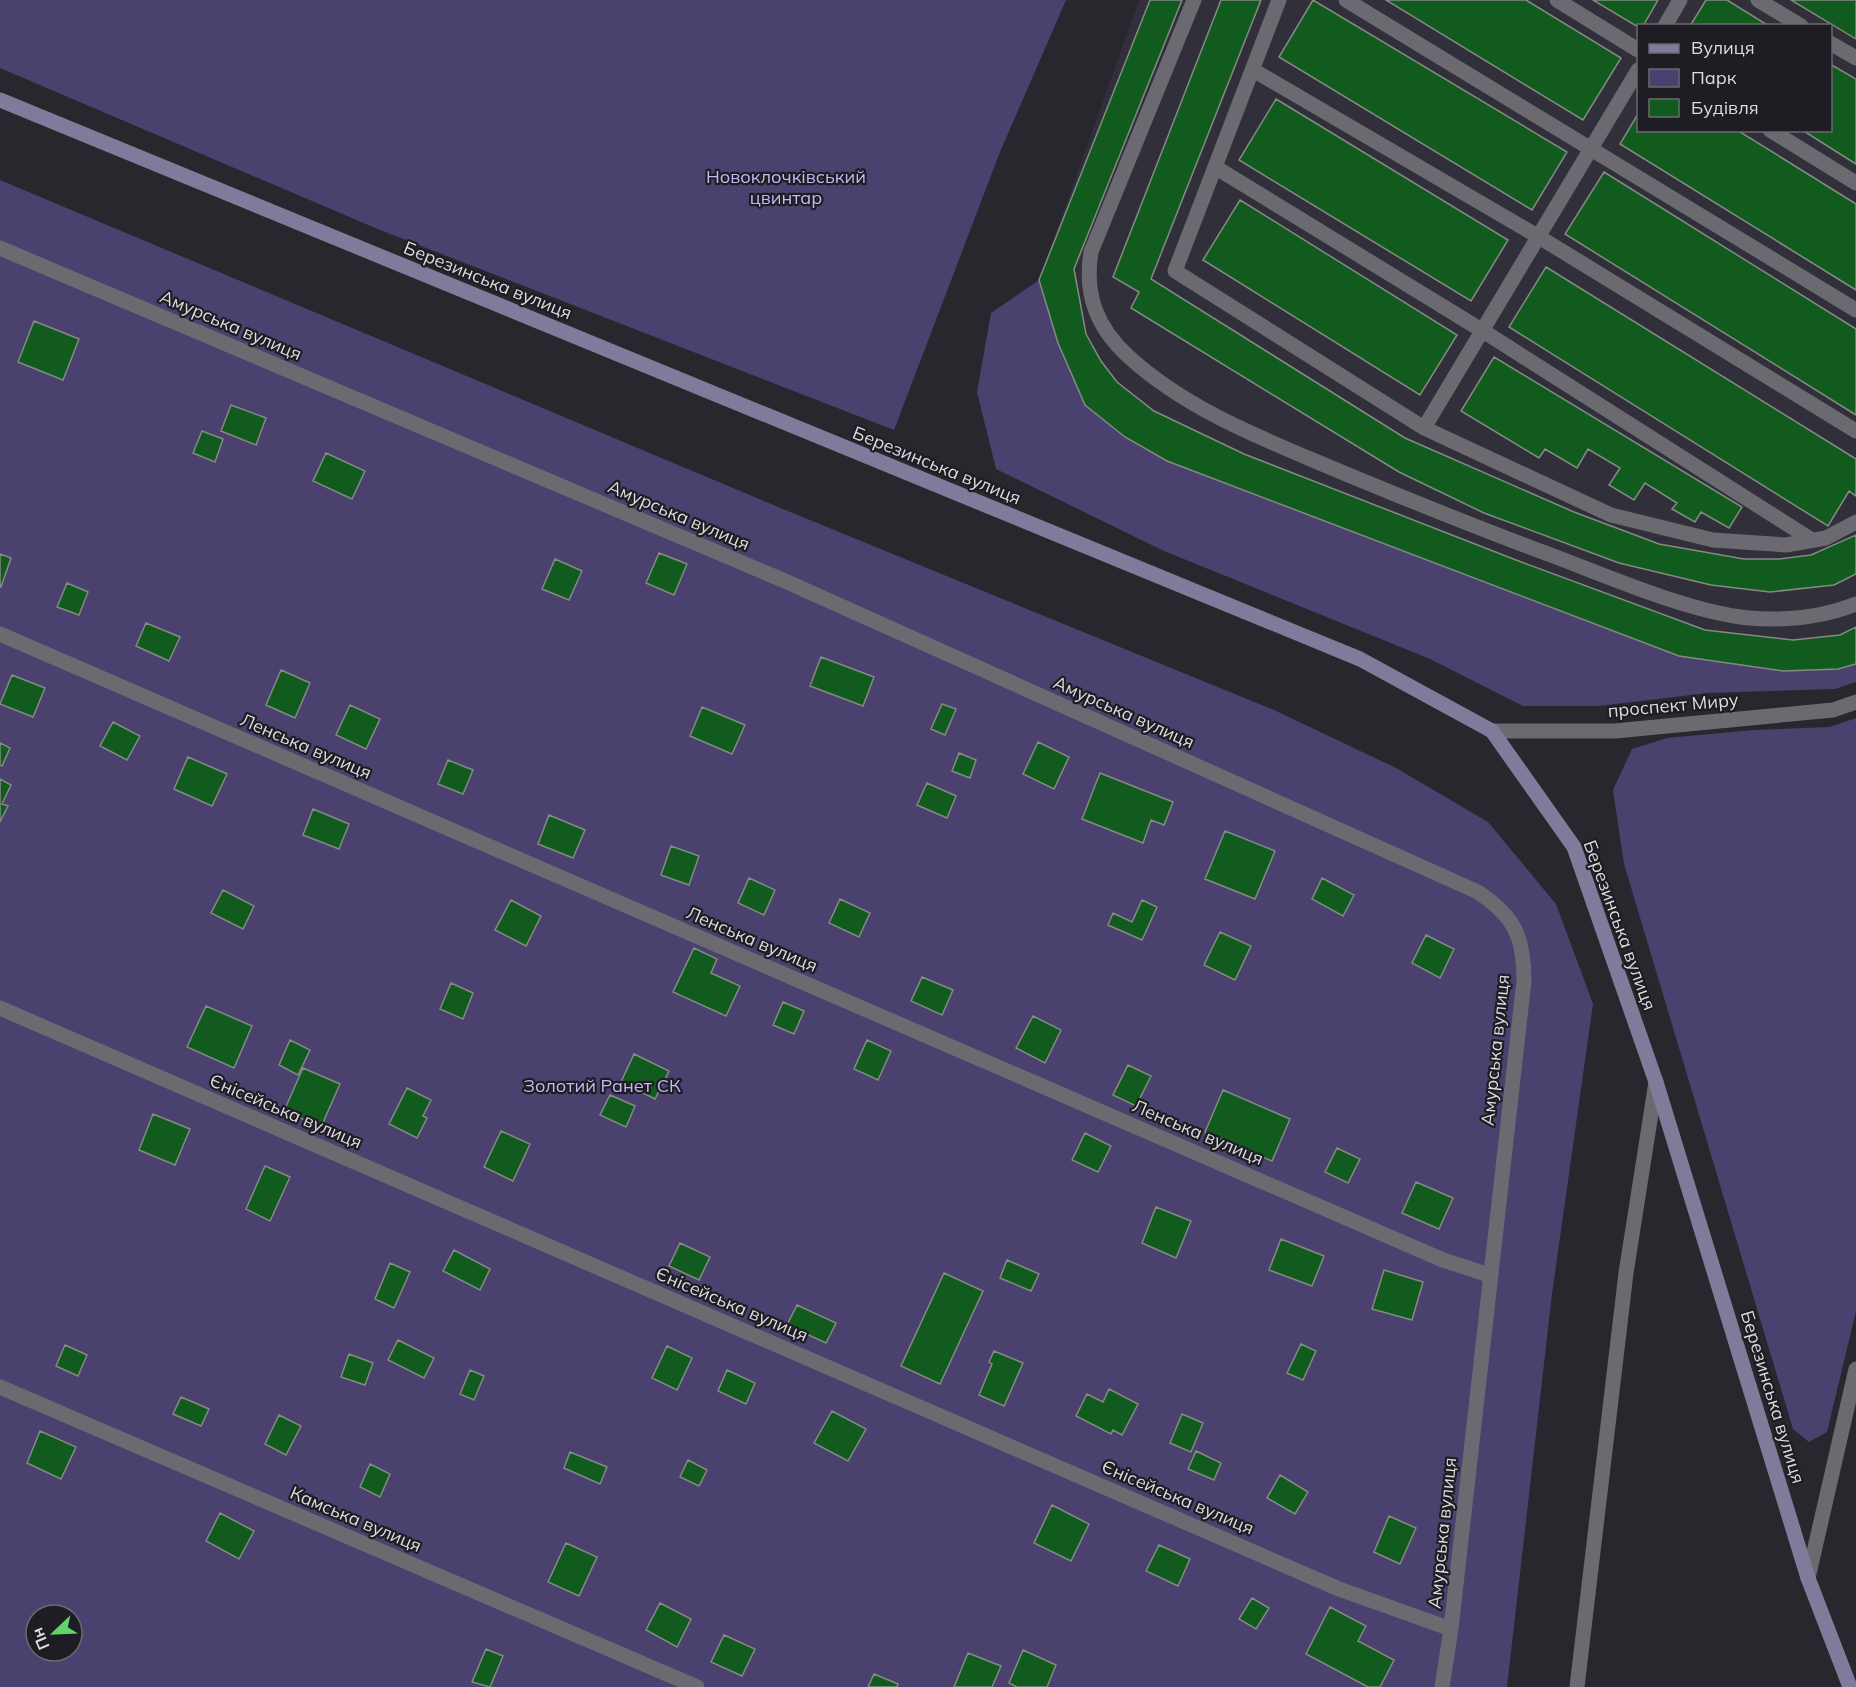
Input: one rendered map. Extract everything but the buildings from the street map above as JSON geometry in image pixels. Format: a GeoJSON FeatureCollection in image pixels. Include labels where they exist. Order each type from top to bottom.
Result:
{"type":"FeatureCollection","features":[{"type":"Feature","properties":{"kind":"street"},"geometry":{"type":"LineString","coordinates":[[1194,0],[1091,252],[1087,275],[1091,302],[1107,332],[1129,357],[1195,405],[1267,441],[1439,513],[1702,609],[1748,618],[1792,619],[1828,615],[1856,604]]}},
{"type":"Feature","properties":{"kind":"street"},"geometry":{"type":"LineString","coordinates":[[1279,0],[1175,271],[1424,428],[1611,515],[1713,540],[1786,545],[1826,538],[1856,522]]}},
{"type":"Feature","properties":{"kind":"street"},"geometry":{"type":"LineString","coordinates":[[1346,0],[1856,310]]}},
{"type":"Feature","properties":{"kind":"street"},"geometry":{"type":"LineString","coordinates":[[1557,0],[1637,49]]}},
{"type":"Feature","properties":{"kind":"street"},"geometry":{"type":"LineString","coordinates":[[1666,24],[1680,0]]}},
{"type":"Feature","properties":{"kind":"street"},"geometry":{"type":"LineString","coordinates":[[1758,0],[1798,24]]}},
{"type":"Feature","properties":{"kind":"street"},"geometry":{"type":"LineString","coordinates":[[1832,44],[1856,58]]}},
{"type":"Feature","properties":{"kind":"street"},"geometry":{"type":"LineString","coordinates":[[1253,70],[1539,237],[1856,431]]}},
{"type":"Feature","properties":{"kind":"street"},"geometry":{"type":"LineString","coordinates":[[1424,428],[1637,72]]}},
{"type":"Feature","properties":{"kind":"street","name":"Березинська вулиця"},"geometry":{"type":"LineString","coordinates":[[0,100],[1360,660],[1492,731],[1574,847],[1656,1082],[1808,1578],[1850,1687]]}},
{"type":"Feature","properties":{"kind":"street"},"geometry":{"type":"LineString","coordinates":[[1773,132],[1856,183]]}},
{"type":"Feature","properties":{"kind":"street"},"geometry":{"type":"LineString","coordinates":[[1215,167],[1482,330],[1812,540]]}},
{"type":"Feature","properties":{"kind":"street","name":"Амурська вулиця"},"geometry":{"type":"LineString","coordinates":[[0,248],[785,581],[1478,892],[1500,907],[1516,929],[1524,955],[1524,981],[1489,1275],[1451,1629],[1442,1687]]}},
{"type":"Feature","properties":{"kind":"street","name":"Ленська вулиця"},"geometry":{"type":"LineString","coordinates":[[0,634],[1432,1255],[1489,1275]]}},
{"type":"Feature","properties":{"kind":"street","name":"проспект Миру"},"geometry":{"type":"LineString","coordinates":[[1492,731],[1616,731],[1833,710],[1856,702]]}},
{"type":"Feature","properties":{"kind":"street","name":"Єнісейська вулиця"},"geometry":{"type":"LineString","coordinates":[[0,1008],[1339,1589],[1451,1629]]}},
{"type":"Feature","properties":{"kind":"street","name":"Березинська вулиця"},"geometry":{"type":"LineString","coordinates":[[1577,1687],[1626,1273],[1656,1082]]}},
{"type":"Feature","properties":{"kind":"street"},"geometry":{"type":"LineString","coordinates":[[1808,1578],[1856,1369]]}},
{"type":"Feature","properties":{"kind":"street","name":"Камська вулиця"},"geometry":{"type":"LineString","coordinates":[[0,1387],[697,1687]]}},
{"type":"Feature","properties":{"kind":"shaded area"},"geometry":{"type":"Polygon","coordinates":[[[1139,0],[1856,0],[1856,664],[1838,669],[1783,671],[1679,656],[1167,461],[1125,437],[1085,405],[1039,280],[1139,0]]]}},
{"type":"Feature","properties":{"kind":"green space","name":"Новоклочківський цвинтар"},"geometry":{"type":"Polygon","coordinates":[[[0,0],[1066,0],[1000,152],[894,430],[380,230],[0,68],[0,0]]]}},
{"type":"Feature","properties":{"kind":"green space","name":"Золотий Ранет СК"},"geometry":{"type":"Polygon","coordinates":[[[0,180],[783,509],[1274,710],[1396,768],[1488,822],[1556,904],[1593,1004],[1552,1294],[1507,1687],[0,1687],[0,180]]]}},
{"type":"Feature","properties":{"kind":"green space"},"geometry":{"type":"Polygon","coordinates":[[[1039,280],[1085,405],[1125,437],[1167,461],[1679,656],[1783,671],[1838,669],[1856,664],[1856,682],[1835,689],[1708,693],[1599,706],[1523,706],[1430,659],[1164,551],[996,469],[977,392],[991,313],[1039,280]]]}},
{"type":"Feature","properties":{"kind":"green space"},"geometry":{"type":"Polygon","coordinates":[[[1856,718],[1856,1311],[1827,1432],[1809,1442],[1793,1429],[1624,864],[1613,790],[1632,749],[1667,738],[1753,730],[1830,727],[1856,718]]]}}]}
